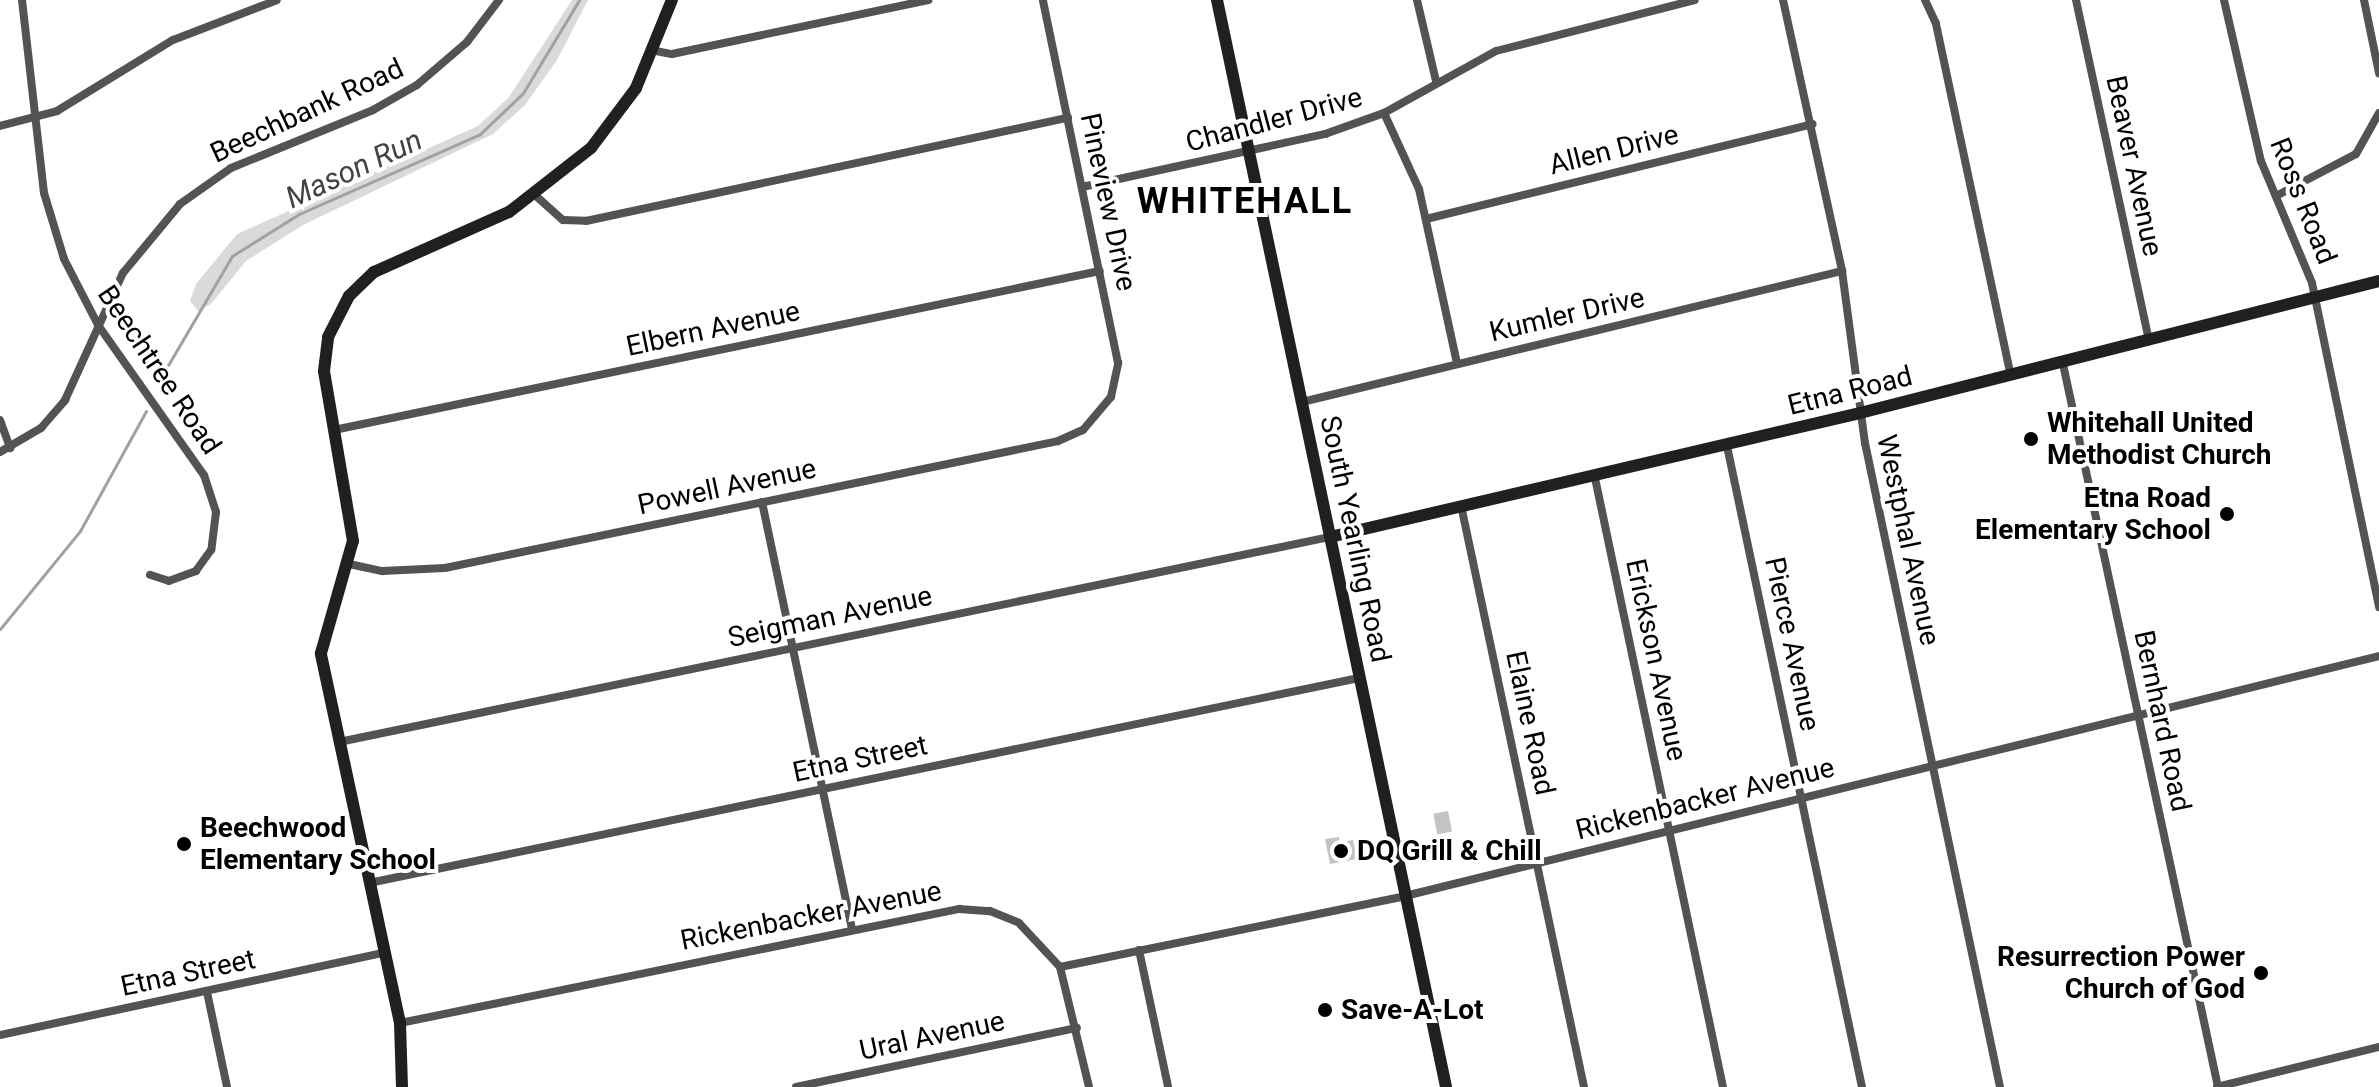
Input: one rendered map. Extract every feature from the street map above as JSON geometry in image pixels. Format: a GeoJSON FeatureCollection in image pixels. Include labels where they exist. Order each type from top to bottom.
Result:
{"type":"FeatureCollection","features":[{"type":"Feature","properties":{"kind":"street","name":"Beechtree Road"},"geometry":{"type":"LineString","coordinates":[[22,0],[54,230],[98,325],[193,458],[216,512],[211,550],[196,571],[169,581],[150,575]]}},
{"type":"Feature","properties":{"kind":"street"},"geometry":{"type":"LineString","coordinates":[[0,126],[38,119],[173,40],[277,0]]}},
{"type":"Feature","properties":{"kind":"street","name":"Beechbank Road"},"geometry":{"type":"LineString","coordinates":[[0,452],[41,428],[65,400],[98,325],[136,251],[180,204],[231,168],[373,110],[417,85],[467,42],[499,0]]}},
{"type":"Feature","properties":{"kind":"street"},"geometry":{"type":"LineString","coordinates":[[402,1087],[400,1023],[321,653],[349,564],[353,519],[334,430],[325,351],[333,324],[359,284],[386,264],[536,196],[614,120],[656,51],[672,0]]}},
{"type":"Feature","properties":{"kind":"street"},"geometry":{"type":"LineString","coordinates":[[656,51],[672,54],[928,0]]}},
{"type":"Feature","properties":{"kind":"street","name":"Pineview Drive"},"geometry":{"type":"LineString","coordinates":[[1043,0],[1118,363],[1103,410]]}},
{"type":"Feature","properties":{"kind":"street","name":"South Yearling Road"},"geometry":{"type":"LineString","coordinates":[[1217,0],[1446,1087]]}},
{"type":"Feature","properties":{"kind":"street"},"geometry":{"type":"LineString","coordinates":[[1417,0],[1436,81]]}},
{"type":"Feature","properties":{"kind":"street","name":"Chandler Drive"},"geometry":{"type":"LineString","coordinates":[[1082,187],[1250,153],[1384,113],[1436,81],[1511,47],[1695,0]]}},
{"type":"Feature","properties":{"kind":"street","name":"Westphal Avenue"},"geometry":{"type":"LineString","coordinates":[[1783,0],[1842,271],[1860,413],[2000,1087]]}},
{"type":"Feature","properties":{"kind":"street"},"geometry":{"type":"LineString","coordinates":[[1925,0],[1936,24],[2011,376]]}},
{"type":"Feature","properties":{"kind":"street","name":"Beaver Avenue"},"geometry":{"type":"LineString","coordinates":[[2076,0],[2149,341]]}},
{"type":"Feature","properties":{"kind":"street","name":"Ross Road"},"geometry":{"type":"LineString","coordinates":[[2224,0],[2253,136],[2305,259],[2379,607]]}},
{"type":"Feature","properties":{"kind":"street"},"geometry":{"type":"LineString","coordinates":[[2364,0],[2379,73]]}},
{"type":"Feature","properties":{"kind":"street"},"geometry":{"type":"LineString","coordinates":[[1384,113],[1426,219],[1457,364]]}},
{"type":"Feature","properties":{"kind":"street"},"geometry":{"type":"LineString","coordinates":[[2276,196],[2356,154],[2379,113]]}},
{"type":"Feature","properties":{"kind":"street"},"geometry":{"type":"LineString","coordinates":[[536,196],[563,220],[586,221],[1068,118]]}},
{"type":"Feature","properties":{"kind":"street","name":"Allen Drive"},"geometry":{"type":"LineString","coordinates":[[1426,219],[1812,124]]}},
{"type":"Feature","properties":{"kind":"street","name":"Elbern Avenue"},"geometry":{"type":"LineString","coordinates":[[334,430],[1100,271]]}},
{"type":"Feature","properties":{"kind":"street","name":"Kumler Drive"},"geometry":{"type":"LineString","coordinates":[[1302,402],[1842,271]]}},
{"type":"Feature","properties":{"kind":"street","name":"Etna Road"},"geometry":{"type":"LineString","coordinates":[[1330,537],[1462,510],[1727,446],[2063,364],[2379,281]]}},
{"type":"Feature","properties":{"kind":"street","name":"Bernhard Road"},"geometry":{"type":"LineString","coordinates":[[2063,364],[2217,1087]]}},
{"type":"Feature","properties":{"kind":"street","name":"Powell Avenue"},"geometry":{"type":"LineString","coordinates":[[349,564],[382,571],[445,568],[1058,441],[1083,430],[1103,410]]}},
{"type":"Feature","properties":{"kind":"street"},"geometry":{"type":"LineString","coordinates":[[0,420],[10,448]]}},
{"type":"Feature","properties":{"kind":"street","name":"Pierce Avenue"},"geometry":{"type":"LineString","coordinates":[[1727,446],[1862,1087]]}},
{"type":"Feature","properties":{"kind":"street","name":"Erickson Avenue"},"geometry":{"type":"LineString","coordinates":[[1595,478],[1723,1087]]}},
{"type":"Feature","properties":{"kind":"street"},"geometry":{"type":"LineString","coordinates":[[762,502],[852,930]]}},
{"type":"Feature","properties":{"kind":"street","name":"Elaine Road"},"geometry":{"type":"LineString","coordinates":[[1462,510],[1584,1087]]}},
{"type":"Feature","properties":{"kind":"street","name":"Seigman Avenue"},"geometry":{"type":"LineString","coordinates":[[339,742],[1330,537]]}},
{"type":"Feature","properties":{"kind":"street","name":"Rickenbacker Avenue"},"geometry":{"type":"LineString","coordinates":[[400,1023],[945,911],[990,911],[1031,931],[1060,967],[1405,896],[2379,656]]}},
{"type":"Feature","properties":{"kind":"street","name":"Etna Street"},"geometry":{"type":"LineString","coordinates":[[369,883],[1359,678]]}},
{"type":"Feature","properties":{"kind":"street"},"geometry":{"type":"LineString","coordinates":[[1139,950],[1168,1087]]}},
{"type":"Feature","properties":{"kind":"street","name":"Etna Street"},"geometry":{"type":"LineString","coordinates":[[0,1035],[384,953]]}},
{"type":"Feature","properties":{"kind":"street"},"geometry":{"type":"LineString","coordinates":[[1060,967],[1089,1087]]}},
{"type":"Feature","properties":{"kind":"street"},"geometry":{"type":"LineString","coordinates":[[207,992],[227,1087]]}},
{"type":"Feature","properties":{"kind":"street","name":"Ural Avenue"},"geometry":{"type":"LineString","coordinates":[[796,1087],[1077,1028]]}},
{"type":"Feature","properties":{"kind":"street"},"geometry":{"type":"LineString","coordinates":[[2217,1087],[2379,1047]]}},
{"type":"Feature","properties":{"kind":"shaded area"},"geometry":{"type":"Polygon","coordinates":[[[572,0],[588,0],[557,60],[525,105],[493,134],[303,225],[246,261],[211,304],[198,311],[190,301],[196,284],[237,234],[478,126],[509,97],[572,0]]]}},
{"type":"Feature","properties":{"kind":"building"},"geometry":{"type":"Polygon","coordinates":[[[1448,811],[1452,832],[1437,834],[1433,814],[1448,811]]]}},
{"type":"Feature","properties":{"kind":"building","name":"DQ Grill & Chill"},"geometry":{"type":"Polygon","coordinates":[[[1339,837],[1340,842],[1353,840],[1357,859],[1330,864],[1325,839],[1339,837]]]}},
{"type":"Feature","properties":{"kind":"waterway","name":"Mason Run"},"geometry":{"type":"LineString","coordinates":[[157,384],[232,256],[299,214],[480,134],[523,93],[579,0]]}},
{"type":"Feature","properties":{"kind":"waterway","name":"Mason Run"},"geometry":{"type":"LineString","coordinates":[[0,629],[80,531],[146,411]]}},
{"type":"Feature","properties":{"kind":"place","name":"Whitehall United Methodist Church"},"geometry":{"type":"Point","coordinates":[2031,439]}},
{"type":"Feature","properties":{"kind":"place","name":"Etna Road Elementary School"},"geometry":{"type":"Point","coordinates":[2227,514]}},
{"type":"Feature","properties":{"kind":"place","name":"Beechwood Elementary School"},"geometry":{"type":"Point","coordinates":[184,844]}},
{"type":"Feature","properties":{"kind":"place","name":"DQ Grill & Chill"},"geometry":{"type":"Point","coordinates":[1341,851]}},
{"type":"Feature","properties":{"kind":"place","name":"Resurrection Power Church of God"},"geometry":{"type":"Point","coordinates":[2261,973]}},
{"type":"Feature","properties":{"kind":"place","name":"Save-A-Lot"},"geometry":{"type":"Point","coordinates":[1325,1010]}},
{"type":"Feature","properties":{"kind":"district","name":"WHITEHALL"},"geometry":{"type":"Point","coordinates":[1245,202]}}]}
